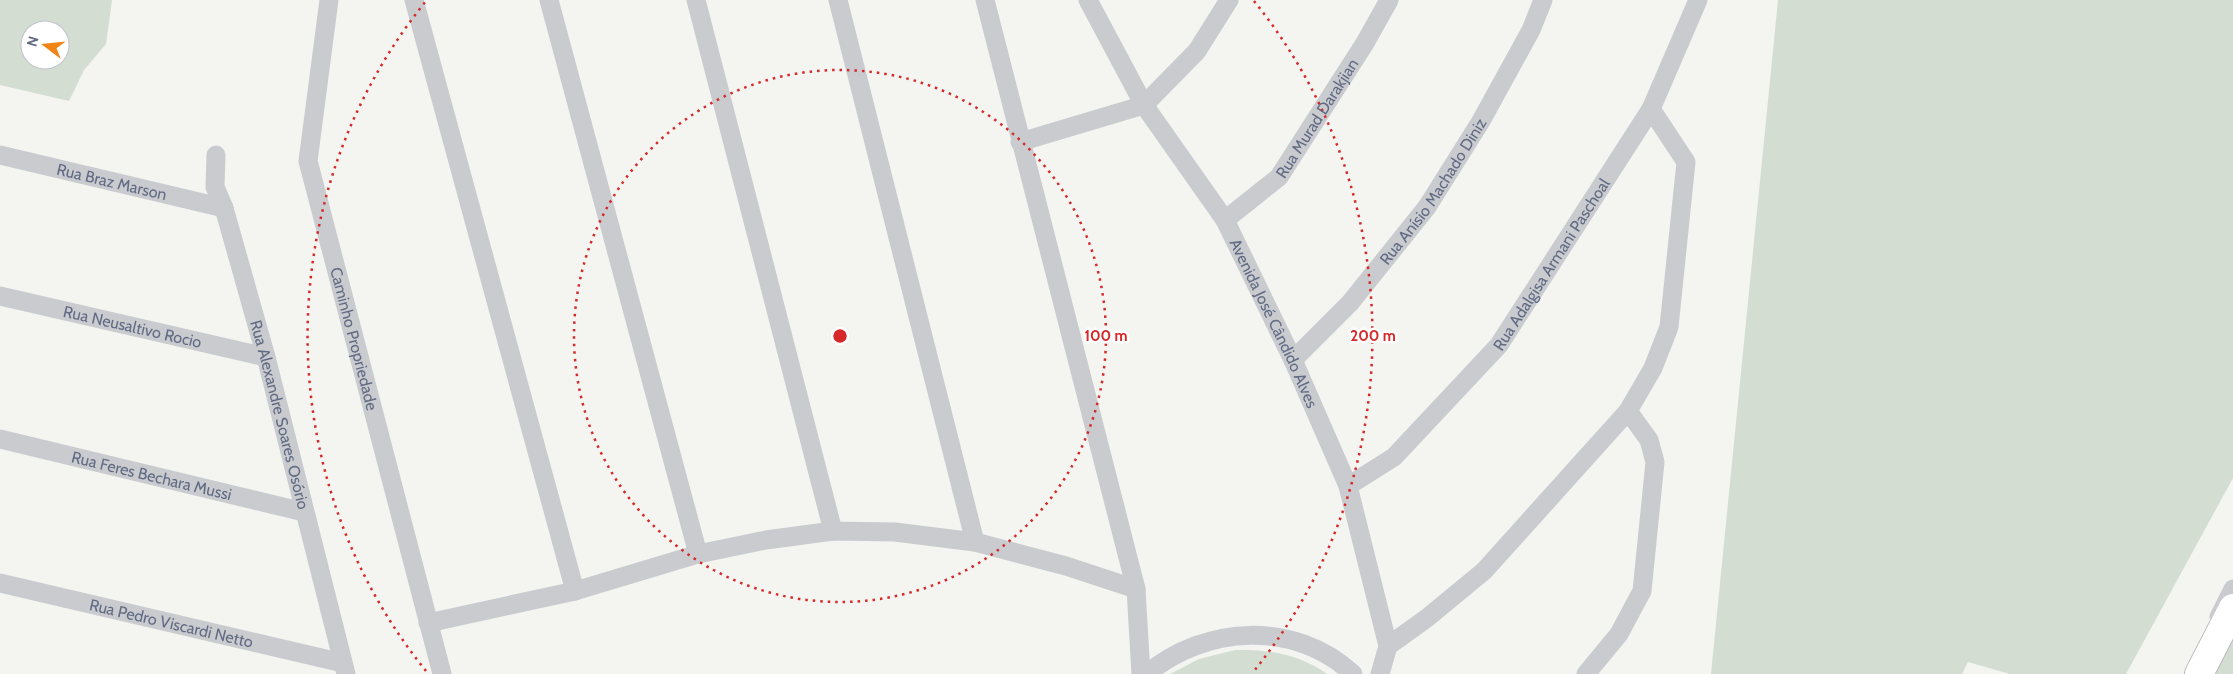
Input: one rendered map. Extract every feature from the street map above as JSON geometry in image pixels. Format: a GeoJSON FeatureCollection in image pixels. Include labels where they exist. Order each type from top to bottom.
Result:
{"type":"FeatureCollection","features":[{"type":"Feature","properties":{"kind":"highway"},"geometry":{"type":"LineString","coordinates":[[2199,674],[2233,608]]}},
{"type":"Feature","properties":{"kind":"street","name":"Caminho Propriedade"},"geometry":{"type":"LineString","coordinates":[[329,0],[308,161],[442,674]]}},
{"type":"Feature","properties":{"kind":"street"},"geometry":{"type":"LineString","coordinates":[[414,0],[574,591]]}},
{"type":"Feature","properties":{"kind":"street"},"geometry":{"type":"LineString","coordinates":[[549,0],[698,554]]}},
{"type":"Feature","properties":{"kind":"street"},"geometry":{"type":"LineString","coordinates":[[696,0],[833,531]]}},
{"type":"Feature","properties":{"kind":"street"},"geometry":{"type":"LineString","coordinates":[[838,0],[976,542]]}},
{"type":"Feature","properties":{"kind":"street"},"geometry":{"type":"LineString","coordinates":[[985,0],[1136,589],[1140,674]]}},
{"type":"Feature","properties":{"kind":"street","name":"Avenida José Cândido Alves"},"geometry":{"type":"LineString","coordinates":[[1088,0],[1144,105],[1225,220],[1293,360],[1348,486],[1388,646],[1380,674]]}},
{"type":"Feature","properties":{"kind":"street"},"geometry":{"type":"LineString","coordinates":[[1020,142],[1144,105],[1197,51],[1229,0]]}},
{"type":"Feature","properties":{"kind":"street","name":"Rua Murad Darakjian"},"geometry":{"type":"LineString","coordinates":[[1225,220],[1279,177],[1366,43],[1389,0]]}},
{"type":"Feature","properties":{"kind":"street","name":"Rua Anísio Machado Diniz"},"geometry":{"type":"LineString","coordinates":[[1293,360],[1350,303],[1427,207],[1481,121],[1531,30],[1543,0]]}},
{"type":"Feature","properties":{"kind":"street","name":"Rua Adalgisa Armani Paschoal"},"geometry":{"type":"LineString","coordinates":[[1348,486],[1394,457],[1499,345],[1650,110],[1698,0]]}},
{"type":"Feature","properties":{"kind":"street"},"geometry":{"type":"LineString","coordinates":[[1388,646],[1427,618],[1484,571],[1628,411],[1653,368],[1669,327],[1686,162],[1650,110]]}},
{"type":"Feature","properties":{"kind":"street","name":"Rua Braz Marson"},"geometry":{"type":"LineString","coordinates":[[0,154],[224,208]]}},
{"type":"Feature","properties":{"kind":"street","name":"Rua Alexandre Soares Osório"},"geometry":{"type":"LineString","coordinates":[[216,155],[215,187],[224,208],[266,357],[344,668]]}},
{"type":"Feature","properties":{"kind":"street","name":"Rua Neusaltivo Rocio"},"geometry":{"type":"LineString","coordinates":[[0,296],[266,357]]}},
{"type":"Feature","properties":{"kind":"street"},"geometry":{"type":"LineString","coordinates":[[1592,672],[1619,634],[1642,591],[1655,462],[1649,440],[1628,411]]}},
{"type":"Feature","properties":{"kind":"street","name":"Rua Feres Bechara Mussi"},"geometry":{"type":"LineString","coordinates":[[0,439],[304,512]]}},
{"type":"Feature","properties":{"kind":"street"},"geometry":{"type":"LineString","coordinates":[[428,623],[574,591],[698,554],[766,540],[833,531],[895,532],[976,542],[1066,566],[1136,589]]}},
{"type":"Feature","properties":{"kind":"street","name":"Rua Pedro Viscardi Netto"},"geometry":{"type":"LineString","coordinates":[[0,583],[344,668]]}},
{"type":"Feature","properties":{"kind":"street"},"geometry":{"type":"LineString","coordinates":[[2189,674],[2233,590]]}},
{"type":"Feature","properties":{"kind":"street"},"geometry":{"type":"LineString","coordinates":[[1148,674],[1174,655],[1193,646],[1226,637],[1253,634],[1287,639],[1313,648],[1332,658],[1353,674]]}},
{"type":"Feature","properties":{"kind":"shaded area"},"geometry":{"type":"Polygon","coordinates":[[[0,0],[112,0],[106,44],[84,70],[69,101],[0,85],[0,0]]]}},
{"type":"Feature","properties":{"kind":"shaded area"},"geometry":{"type":"Polygon","coordinates":[[[1778,0],[2233,0],[2233,478],[2126,674],[2010,674],[1968,662],[1962,674],[1711,674],[1778,0]]]}},
{"type":"Feature","properties":{"kind":"shaded area"},"geometry":{"type":"Polygon","coordinates":[[[2233,629],[2233,674],[2210,674],[2233,629]]]}},
{"type":"Feature","properties":{"kind":"shaded area"},"geometry":{"type":"Polygon","coordinates":[[[1235,650],[1271,652],[1295,657],[1327,674],[1170,674],[1199,659],[1235,650]]]}}]}
